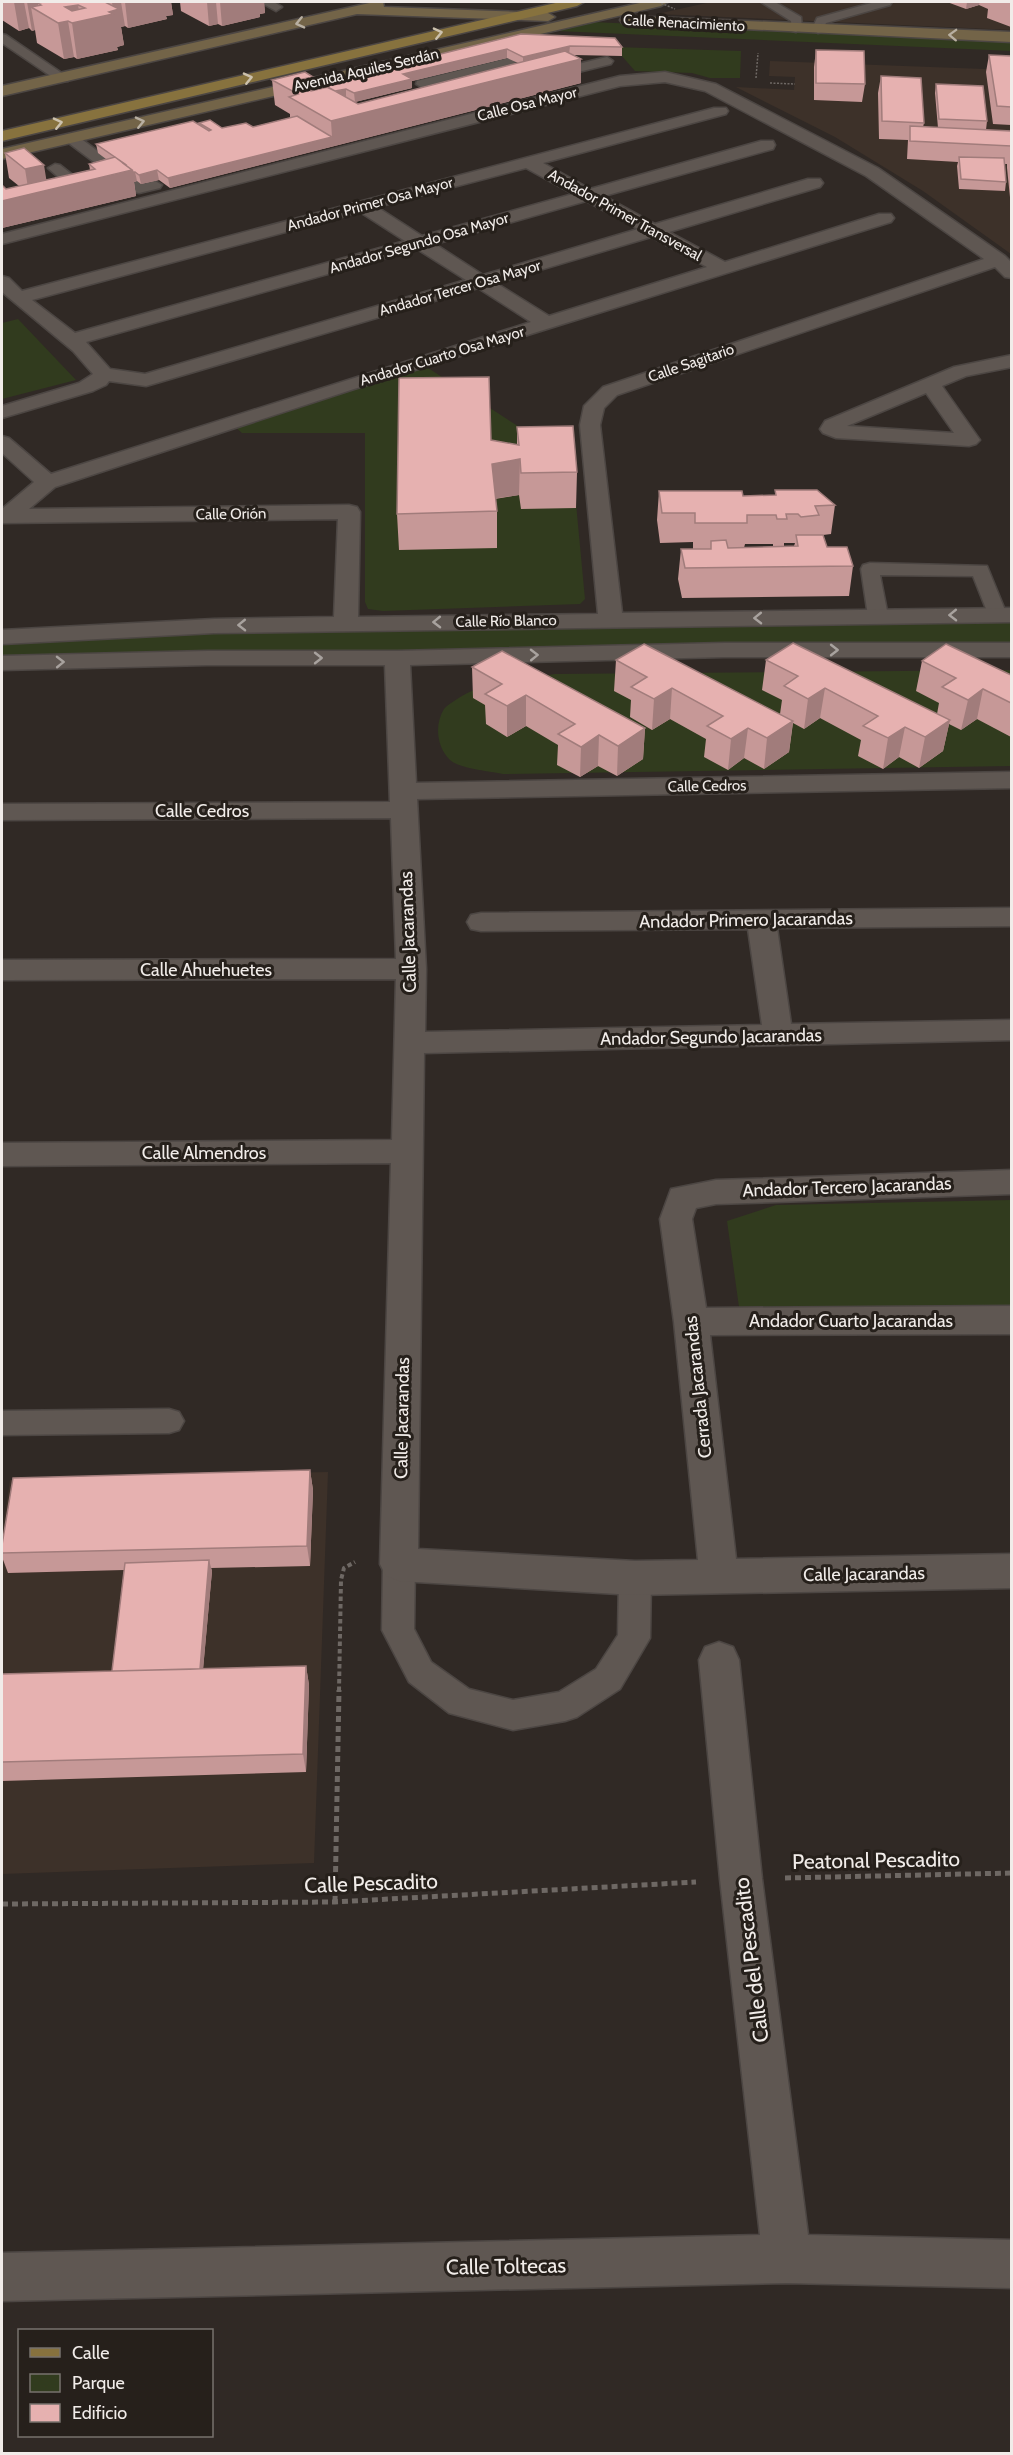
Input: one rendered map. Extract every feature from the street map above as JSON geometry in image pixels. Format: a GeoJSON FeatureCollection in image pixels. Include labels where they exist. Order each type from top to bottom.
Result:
{"type":"FeatureCollection","features":[{"type":"Feature","properties":{"kind":"main road"},"geometry":{"type":"LineString","coordinates":[[395,26],[502,2]]}},
{"type":"Feature","properties":{"kind":"main road","name":"Avenida Aquiles Serdán"},"geometry":{"type":"LineString","coordinates":[[2,136],[577,2]]}},
{"type":"Feature","properties":{"kind":"street"},"geometry":{"type":"LineString","coordinates":[[5,88],[63,78],[391,2]]}},
{"type":"Feature","properties":{"kind":"street","name":"Avenida Aquiles Serdán"},"geometry":{"type":"LineString","coordinates":[[2,154],[589,18],[664,4]]}},
{"type":"Feature","properties":{"kind":"street","name":"Calle Renacimiento"},"geometry":{"type":"LineString","coordinates":[[357,10],[1011,37]]}},
{"type":"Feature","properties":{"kind":"street"},"geometry":{"type":"LineString","coordinates":[[524,33],[578,36]]}},
{"type":"Feature","properties":{"kind":"street","name":"Calle Renacimiento"},"geometry":{"type":"LineString","coordinates":[[758,45],[806,46]]}},
{"type":"Feature","properties":{"kind":"street","name":"Calle Osa Mayor"},"geometry":{"type":"LineString","coordinates":[[2,239],[620,81],[665,77],[702,83],[813,140],[908,195],[1005,267]]}},
{"type":"Feature","properties":{"kind":"street","name":"Andador Primer Osa Mayor"},"geometry":{"type":"LineString","coordinates":[[2,312],[24,301],[363,206],[720,111]]}},
{"type":"Feature","properties":{"kind":"street","name":"Andador Segundo Osa Mayor"},"geometry":{"type":"LineString","coordinates":[[71,340],[766,145]]}},
{"type":"Feature","properties":{"kind":"street","name":"Andador Primer Transversal"},"geometry":{"type":"LineString","coordinates":[[528,162],[722,268]]}},
{"type":"Feature","properties":{"kind":"street","name":"Andador Tercer Osa Mayor"},"geometry":{"type":"LineString","coordinates":[[103,374],[146,380],[814,183]]}},
{"type":"Feature","properties":{"kind":"street"},"geometry":{"type":"LineString","coordinates":[[363,206],[548,324]]}},
{"type":"Feature","properties":{"kind":"street","name":"Andador Cuarto Osa Mayor"},"geometry":{"type":"LineString","coordinates":[[5,516],[47,482],[885,218]]}},
{"type":"Feature","properties":{"kind":"street","name":"Calle Sagitario"},"geometry":{"type":"LineString","coordinates":[[611,620],[590,424],[594,406],[610,390],[1005,267]]}},
{"type":"Feature","properties":{"kind":"street"},"geometry":{"type":"LineString","coordinates":[[2,282],[71,340],[100,368],[103,374],[99,381],[86,387],[2,412]]}},
{"type":"Feature","properties":{"kind":"street"},"geometry":{"type":"LineString","coordinates":[[930,383],[969,440],[836,432],[830,429],[832,425],[930,383],[961,371],[1011,362]]}},
{"type":"Feature","properties":{"kind":"street"},"geometry":{"type":"LineString","coordinates":[[2,442],[47,482]]}},
{"type":"Feature","properties":{"kind":"street","name":"Calle Orión"},"geometry":{"type":"LineString","coordinates":[[5,516],[349,512],[346,623]]}},
{"type":"Feature","properties":{"kind":"street","name":"Calle Río Blanco"},"geometry":{"type":"LineString","coordinates":[[2,637],[214,626],[346,623],[1004,615]]}},
{"type":"Feature","properties":{"kind":"street"},"geometry":{"type":"LineString","coordinates":[[207,658],[214,626]]}},
{"type":"Feature","properties":{"kind":"street","name":"Calle Río Blanco"},"geometry":{"type":"LineString","coordinates":[[2,663],[207,658],[397,658],[724,650],[1011,650]]}},
{"type":"Feature","properties":{"kind":"street","name":"Calle Jacarandas"},"geometry":{"type":"LineString","coordinates":[[397,658],[411,969],[399,1564],[635,1578],[1011,1571]]}},
{"type":"Feature","properties":{"kind":"street","name":"Calle Cedros"},"geometry":{"type":"LineString","coordinates":[[2,812],[1011,780]]}},
{"type":"Feature","properties":{"kind":"street","name":"Andador Primero Jacarandas"},"geometry":{"type":"LineString","coordinates":[[481,922],[1011,917]]}},
{"type":"Feature","properties":{"kind":"street"},"geometry":{"type":"LineString","coordinates":[[761,919],[778,1035]]}},
{"type":"Feature","properties":{"kind":"street","name":"Calle Ahuehuetes"},"geometry":{"type":"LineString","coordinates":[[2,970],[411,969]]}},
{"type":"Feature","properties":{"kind":"street","name":"Andador Segundo Jacarandas"},"geometry":{"type":"LineString","coordinates":[[410,1043],[1011,1030]]}},
{"type":"Feature","properties":{"kind":"street","name":"Calle Almendros"},"geometry":{"type":"LineString","coordinates":[[2,1155],[407,1151]]}},
{"type":"Feature","properties":{"kind":"street","name":"Andador Tercero Jacarandas"},"geometry":{"type":"LineString","coordinates":[[683,1198],[716,1192],[1011,1182]]}},
{"type":"Feature","properties":{"kind":"street","name":"Cerrada Jacarandas"},"geometry":{"type":"LineString","coordinates":[[683,1198],[676,1219],[691,1322],[719,1577]]}},
{"type":"Feature","properties":{"kind":"street","name":"Andador Cuarto Jacarandas"},"geometry":{"type":"LineString","coordinates":[[691,1322],[1011,1320]]}},
{"type":"Feature","properties":{"kind":"street","name":"Calle del Pescadito"},"geometry":{"type":"LineString","coordinates":[[719,1660],[741,1879],[787,2259]]}},
{"type":"Feature","properties":{"kind":"street","name":"Calle Toltecas"},"geometry":{"type":"LineString","coordinates":[[2,2277],[787,2259],[1011,2264]]}},
{"type":"Feature","properties":{"kind":"lane"},"geometry":{"type":"LineString","coordinates":[[767,2],[807,29]]}},
{"type":"Feature","properties":{"kind":"lane"},"geometry":{"type":"LineString","coordinates":[[807,29],[821,21],[886,2]]}},
{"type":"Feature","properties":{"kind":"lane"},"geometry":{"type":"LineString","coordinates":[[806,46],[807,29]]}},
{"type":"Feature","properties":{"kind":"lane"},"geometry":{"type":"LineString","coordinates":[[2,38],[63,78]]}},
{"type":"Feature","properties":{"kind":"lane"},"geometry":{"type":"LineString","coordinates":[[530,81],[607,61]]}},
{"type":"Feature","properties":{"kind":"lane"},"geometry":{"type":"LineString","coordinates":[[430,106],[458,99],[422,84],[509,62]]}},
{"type":"Feature","properties":{"kind":"lane"},"geometry":{"type":"LineString","coordinates":[[299,85],[315,94]]}},
{"type":"Feature","properties":{"kind":"lane"},"geometry":{"type":"LineString","coordinates":[[71,138],[139,189],[155,185]]}},
{"type":"Feature","properties":{"kind":"lane"},"geometry":{"type":"LineString","coordinates":[[54,168],[84,191],[61,197]]}},
{"type":"Feature","properties":{"kind":"lane"},"geometry":{"type":"LineString","coordinates":[[878,616],[870,569],[980,570],[1004,615]]}},
{"type":"Feature","properties":{"kind":"lane"},"geometry":{"type":"LineString","coordinates":[[2,1423],[169,1420]]}},
{"type":"Feature","properties":{"kind":"lane"},"geometry":{"type":"LineString","coordinates":[[399,1564],[398,1630],[420,1672],[461,1702],[513,1715],[565,1706],[609,1679],[634,1638],[635,1578]]}},
{"type":"Feature","properties":{"kind":"path"},"geometry":{"type":"LineString","coordinates":[[756,82],[758,45]]}},
{"type":"Feature","properties":{"kind":"path"},"geometry":{"type":"LineString","coordinates":[[335,1902],[341,1580],[344,1568],[351,1562],[399,1564]]}},
{"type":"Feature","properties":{"kind":"path","name":"Peatonal Pescadito"},"geometry":{"type":"LineString","coordinates":[[741,1879],[1011,1873]]}},
{"type":"Feature","properties":{"kind":"path","name":"Calle Pescadito"},"geometry":{"type":"LineString","coordinates":[[2,1905],[335,1902],[741,1879]]}},
{"type":"Feature","properties":{"kind":"shaded area"},"geometry":{"type":"Polygon","coordinates":[[[711,2],[1011,2],[1012,30],[657,14],[711,2]]]}},
{"type":"Feature","properties":{"kind":"shaded area"},"geometry":{"type":"Polygon","coordinates":[[[770,61],[1011,70],[1011,254],[923,191],[835,137],[736,87],[794,90],[795,77],[769,76],[770,61]]]}},
{"type":"Feature","properties":{"kind":"shaded area"},"geometry":{"type":"Polygon","coordinates":[[[328,1472],[314,1863],[2,1874],[2,1533],[10,1480],[328,1472]]]}},
{"type":"Feature","properties":{"kind":"green space"},"geometry":{"type":"Polygon","coordinates":[[[592,22],[1011,41],[1012,51],[556,31],[592,22]]]}},
{"type":"Feature","properties":{"kind":"green space"},"geometry":{"type":"Polygon","coordinates":[[[614,47],[741,51],[740,78],[710,78],[692,73],[635,71],[614,47]]]}},
{"type":"Feature","properties":{"kind":"green space"},"geometry":{"type":"Polygon","coordinates":[[[18,319],[76,380],[2,399],[2,323],[18,319]]]}},
{"type":"Feature","properties":{"kind":"green space"},"geometry":{"type":"Polygon","coordinates":[[[425,366],[572,461],[585,599],[580,604],[383,611],[368,609],[365,602],[365,433],[242,433],[233,425],[425,366]]]}},
{"type":"Feature","properties":{"kind":"green space"},"geometry":{"type":"Polygon","coordinates":[[[1012,622],[1011,643],[723,644],[395,652],[195,652],[2,656],[2,643],[201,633],[1012,622]]]}},
{"type":"Feature","properties":{"kind":"green space"},"geometry":{"type":"Polygon","coordinates":[[[1011,670],[1011,766],[503,774],[468,768],[455,763],[442,749],[438,736],[439,722],[444,709],[462,696],[495,683],[555,674],[1011,670]]]}},
{"type":"Feature","properties":{"kind":"green space"},"geometry":{"type":"Polygon","coordinates":[[[1011,1200],[1011,1307],[740,1314],[727,1221],[776,1205],[1011,1200]]]}},
{"type":"Feature","properties":{"kind":"building"},"geometry":{"type":"Polygon","coordinates":[[[105,2],[119,9],[109,12],[113,14],[72,23],[68,21],[58,23],[31,7],[41,5],[38,3],[105,2]],[[78,5],[65,7],[72,11],[85,8],[78,5]]]}},
{"type":"Feature","properties":{"kind":"building"},"geometry":{"type":"Polygon","coordinates":[[[521,34],[615,38],[622,47],[570,46],[523,57],[507,49],[403,74],[412,79],[354,93],[346,89],[335,91],[320,84],[521,34]]]}},
{"type":"Feature","properties":{"kind":"building"},"geometry":{"type":"Polygon","coordinates":[[[816,50],[864,51],[865,84],[816,83],[816,50]]]}},
{"type":"Feature","properties":{"kind":"building"},"geometry":{"type":"Polygon","coordinates":[[[565,51],[581,59],[331,121],[289,97],[298,94],[272,80],[305,72],[313,77],[298,80],[302,82],[297,83],[311,91],[328,87],[358,104],[565,51]]]}},
{"type":"Feature","properties":{"kind":"building"},"geometry":{"type":"Polygon","coordinates":[[[989,55],[1011,56],[1011,107],[997,106],[989,55]]]}},
{"type":"Feature","properties":{"kind":"building"},"geometry":{"type":"Polygon","coordinates":[[[881,76],[921,78],[924,123],[882,121],[881,76]]]}},
{"type":"Feature","properties":{"kind":"building"},"geometry":{"type":"Polygon","coordinates":[[[936,84],[983,86],[987,121],[939,119],[936,84]]]}},
{"type":"Feature","properties":{"kind":"building"},"geometry":{"type":"Polygon","coordinates":[[[297,116],[332,137],[168,178],[157,170],[139,175],[96,144],[193,121],[209,131],[211,130],[199,123],[210,120],[222,128],[246,123],[253,127],[297,116]]]}},
{"type":"Feature","properties":{"kind":"building"},"geometry":{"type":"Polygon","coordinates":[[[910,126],[1011,131],[1011,146],[910,141],[910,126]]]}},
{"type":"Feature","properties":{"kind":"building"},"geometry":{"type":"Polygon","coordinates":[[[24,148],[44,165],[25,169],[5,153],[24,148]]]}},
{"type":"Feature","properties":{"kind":"building"},"geometry":{"type":"Polygon","coordinates":[[[115,157],[132,170],[2,201],[2,185],[6,189],[95,169],[89,164],[115,157]]]}},
{"type":"Feature","properties":{"kind":"building"},"geometry":{"type":"Polygon","coordinates":[[[959,157],[1004,158],[1006,182],[961,179],[959,157]]]}},
{"type":"Feature","properties":{"kind":"building"},"geometry":{"type":"Polygon","coordinates":[[[489,377],[491,440],[519,445],[517,427],[573,426],[577,472],[521,473],[520,459],[492,464],[497,511],[397,514],[399,378],[489,377]]]}},
{"type":"Feature","properties":{"kind":"building"},"geometry":{"type":"Polygon","coordinates":[[[775,490],[817,490],[835,505],[815,506],[819,515],[801,517],[798,514],[786,514],[787,519],[777,519],[776,515],[747,515],[747,523],[695,523],[695,513],[662,513],[659,491],[742,491],[743,496],[776,495],[775,490]]]}},
{"type":"Feature","properties":{"kind":"building"},"geometry":{"type":"Polygon","coordinates":[[[796,535],[823,535],[827,547],[847,547],[853,566],[685,568],[681,549],[711,549],[711,541],[726,540],[728,548],[798,546],[796,535]]]}},
{"type":"Feature","properties":{"kind":"building"},"geometry":{"type":"Polygon","coordinates":[[[793,643],[950,720],[925,737],[905,727],[888,738],[863,726],[878,716],[825,688],[808,699],[784,686],[798,676],[766,660],[793,643]]]}},
{"type":"Feature","properties":{"kind":"building"},"geometry":{"type":"Polygon","coordinates":[[[644,644],[793,721],[767,738],[748,728],[731,739],[707,726],[723,716],[672,688],[654,699],[631,687],[647,677],[616,660],[644,644]]]}},
{"type":"Feature","properties":{"kind":"building"},"geometry":{"type":"Polygon","coordinates":[[[946,644],[1011,675],[1011,703],[983,689],[968,700],[942,687],[956,678],[922,661],[946,644]]]}},
{"type":"Feature","properties":{"kind":"building"},"geometry":{"type":"Polygon","coordinates":[[[502,651],[645,728],[618,746],[599,735],[581,747],[558,734],[575,724],[526,695],[507,706],[485,694],[502,684],[472,667],[502,651]]]}},
{"type":"Feature","properties":{"kind":"building"},"geometry":{"type":"Polygon","coordinates":[[[310,1470],[307,1546],[2,1553],[13,1478],[310,1470]]]}},
{"type":"Feature","properties":{"kind":"building"},"geometry":{"type":"Polygon","coordinates":[[[209,1560],[200,1669],[112,1671],[125,1563],[209,1560]]]}},
{"type":"Feature","properties":{"kind":"building"},"geometry":{"type":"Polygon","coordinates":[[[306,1666],[303,1754],[2,1762],[2,1674],[306,1666]]]}}]}
